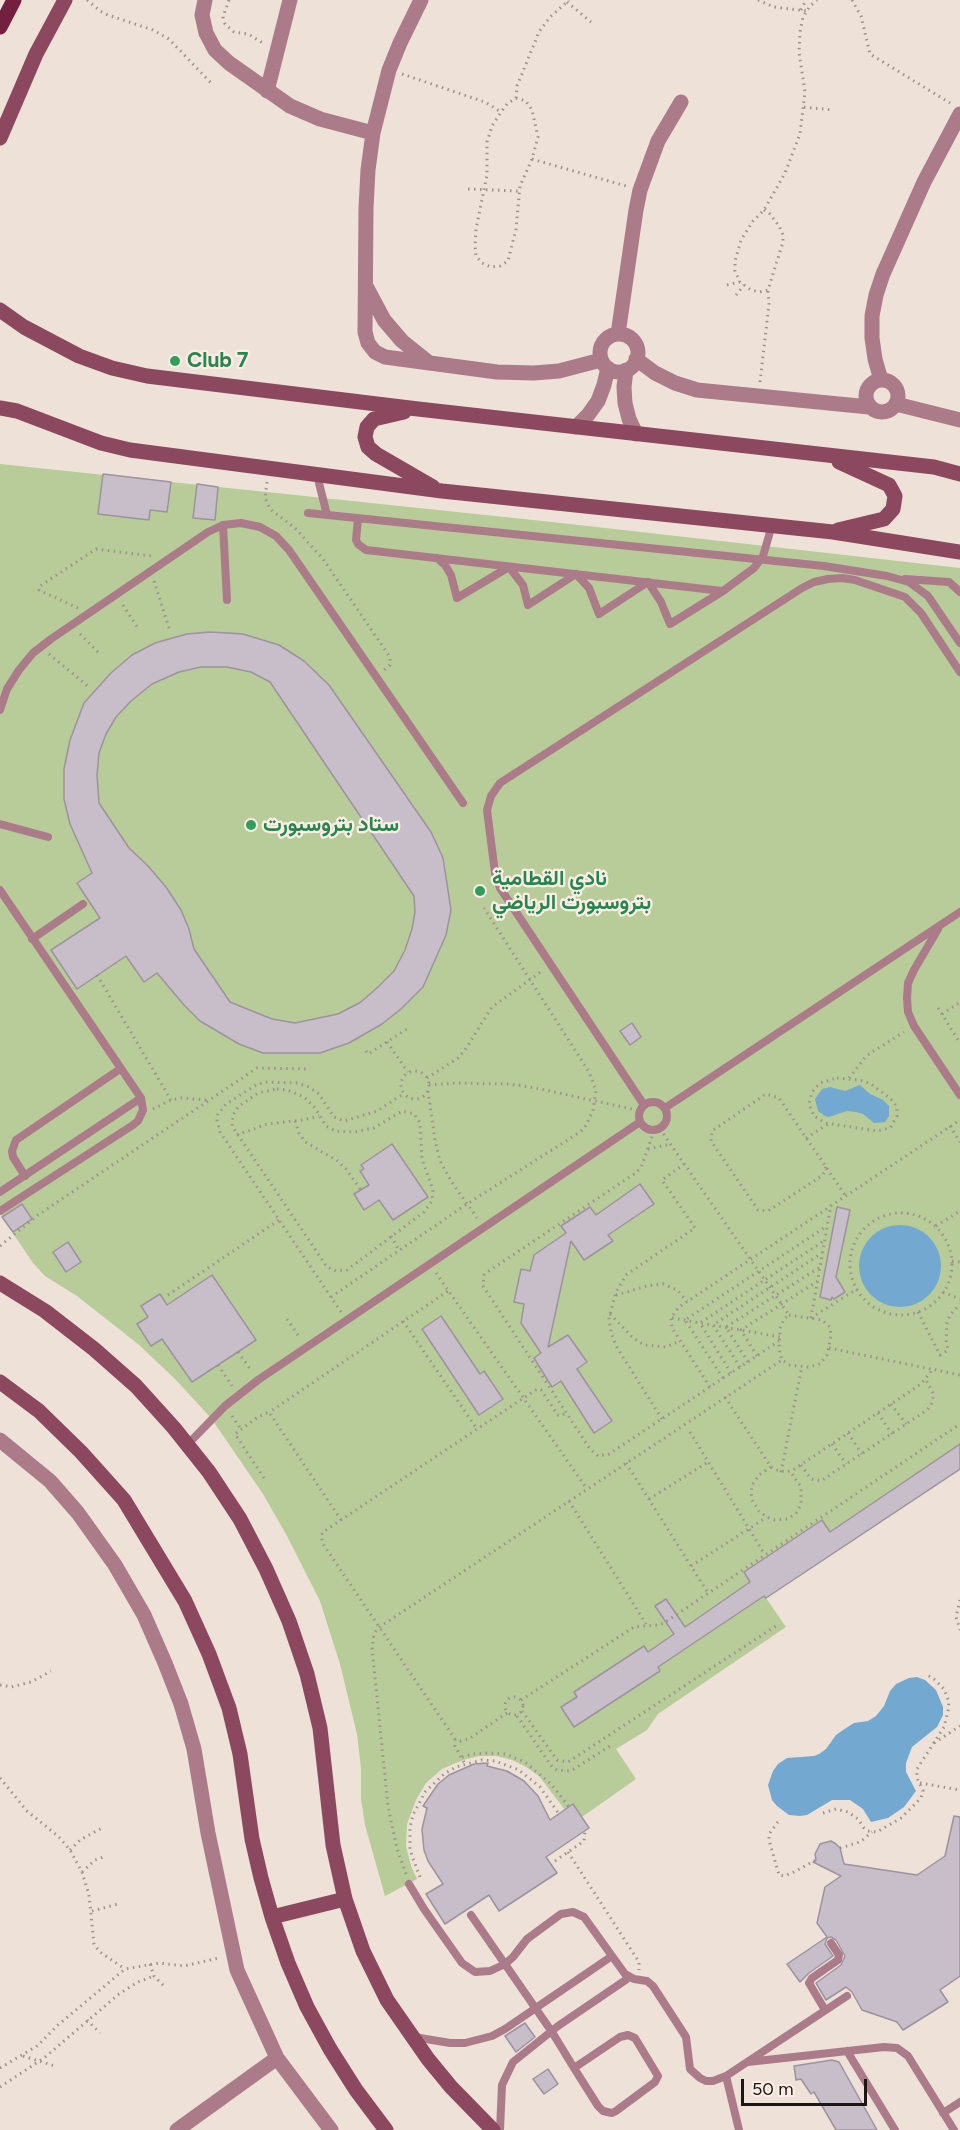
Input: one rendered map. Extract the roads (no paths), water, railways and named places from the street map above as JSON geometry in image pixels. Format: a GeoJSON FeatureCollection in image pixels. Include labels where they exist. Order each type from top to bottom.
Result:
{"type":"FeatureCollection","features":[{"type":"Feature","properties":{"kind":"main road"},"geometry":{"type":"LineString","coordinates":[[0,27],[14,0]]}},
{"type":"Feature","properties":{"kind":"street"},"geometry":{"type":"LineString","coordinates":[[0,138],[36,54],[65,0]]}},
{"type":"Feature","properties":{"kind":"street"},"geometry":{"type":"LineString","coordinates":[[205,0],[202,15],[206,33],[215,50],[290,106],[320,119],[373,133]]}},
{"type":"Feature","properties":{"kind":"street"},"geometry":{"type":"LineString","coordinates":[[267,91],[291,0]]}},
{"type":"Feature","properties":{"kind":"street"},"geometry":{"type":"LineString","coordinates":[[421,0],[389,70],[373,133],[368,170],[365,285],[365,332],[368,344],[375,352],[385,357],[497,372],[534,373],[604,364],[620,372],[631,365]]}},
{"type":"Feature","properties":{"kind":"street"},"geometry":{"type":"LineString","coordinates":[[618,334],[640,190],[658,141],[681,102]]}},
{"type":"Feature","properties":{"kind":"street"},"geometry":{"type":"LineString","coordinates":[[881,380],[872,338],[872,316],[876,295],[894,247],[955,109]]}},
{"type":"Feature","properties":{"kind":"street"},"geometry":{"type":"LineString","coordinates":[[365,285],[384,320],[402,341],[429,363]]}},
{"type":"Feature","properties":{"kind":"street"},"geometry":{"type":"LineString","coordinates":[[0,310],[52,343],[112,368],[147,376],[934,467],[960,474]]}},
{"type":"Feature","properties":{"kind":"street"},"geometry":{"type":"LineString","coordinates":[[365,332],[384,320]]}},
{"type":"Feature","properties":{"kind":"street"},"geometry":{"type":"LineString","coordinates":[[576,427],[598,401],[604,385],[601,346],[605,340],[618,334],[632,339],[638,352],[624,387],[624,403],[636,434]]}},
{"type":"Feature","properties":{"kind":"street"},"geometry":{"type":"LineString","coordinates":[[385,357],[402,341]]}},
{"type":"Feature","properties":{"kind":"street"},"geometry":{"type":"LineString","coordinates":[[631,365],[697,390],[869,407],[880,412],[892,409],[896,404],[897,391],[893,385],[881,380],[873,382],[866,394],[869,407]]}},
{"type":"Feature","properties":{"kind":"street"},"geometry":{"type":"LineString","coordinates":[[896,404],[960,420]]}},
{"type":"Feature","properties":{"kind":"street"},"geometry":{"type":"LineString","coordinates":[[0,408],[17,411],[72,434],[130,450],[442,491],[833,532],[960,552]]}},
{"type":"Feature","properties":{"kind":"street"},"geometry":{"type":"LineString","coordinates":[[418,409],[374,419],[367,427],[365,437],[368,447],[376,454],[442,491]]}},
{"type":"Feature","properties":{"kind":"street"},"geometry":{"type":"LineString","coordinates":[[820,454],[889,484],[895,496],[893,509],[884,519],[833,532]]}},
{"type":"Feature","properties":{"kind":"street"},"geometry":{"type":"LineString","coordinates":[[0,1283],[45,1311],[94,1349],[136,1386],[209,1472],[240,1520],[266,1569],[289,1621],[307,1674],[320,1728],[333,1845],[345,1899],[363,1951],[387,2000],[412,2037],[451,2087],[494,2130]]}},
{"type":"Feature","properties":{"kind":"street"},"geometry":{"type":"LineString","coordinates":[[0,1382],[39,1411],[81,1452],[124,1500],[185,1601],[209,1654],[229,1708],[240,1754],[252,1839],[272,1917],[288,1963],[318,2028],[356,2090],[386,2130]]}},
{"type":"Feature","properties":{"kind":"street"},"geometry":{"type":"LineString","coordinates":[[0,1440],[50,1482],[78,1513],[115,1565],[144,1615],[181,1704],[194,1749],[208,1833],[237,1970],[277,2058],[331,2130]]}},
{"type":"Feature","properties":{"kind":"street"},"geometry":{"type":"LineString","coordinates":[[272,1917],[345,1899]]}},
{"type":"Feature","properties":{"kind":"street"},"geometry":{"type":"LineString","coordinates":[[177,2130],[277,2058]]}},
{"type":"Feature","properties":{"kind":"lane"},"geometry":{"type":"LineString","coordinates":[[317,475],[327,515]]}},
{"type":"Feature","properties":{"kind":"lane"},"geometry":{"type":"LineString","coordinates":[[308,513],[824,566],[898,578],[949,582],[960,592]]}},
{"type":"Feature","properties":{"kind":"lane"},"geometry":{"type":"LineString","coordinates":[[358,519],[356,540],[366,550],[723,591]]}},
{"type":"Feature","properties":{"kind":"lane"},"geometry":{"type":"LineString","coordinates":[[0,710],[7,689],[19,670],[41,647],[116,594],[149,567],[208,532],[223,525],[241,523],[260,527],[276,536],[289,550],[463,803]]}},
{"type":"Feature","properties":{"kind":"lane"},"geometry":{"type":"LineString","coordinates":[[223,525],[227,600]]}},
{"type":"Feature","properties":{"kind":"lane"},"geometry":{"type":"LineString","coordinates":[[648,582],[661,602],[670,624],[749,573],[761,561],[772,525]]}},
{"type":"Feature","properties":{"kind":"lane"},"geometry":{"type":"LineString","coordinates":[[437,558],[451,575],[457,598],[509,567]]}},
{"type":"Feature","properties":{"kind":"lane"},"geometry":{"type":"LineString","coordinates":[[509,567],[523,585],[528,605],[576,574]]}},
{"type":"Feature","properties":{"kind":"lane"},"geometry":{"type":"LineString","coordinates":[[576,574],[589,588],[599,614],[648,582]]}},
{"type":"Feature","properties":{"kind":"lane"},"geometry":{"type":"LineString","coordinates":[[898,578],[919,588],[928,596],[960,643]]}},
{"type":"Feature","properties":{"kind":"lane"},"geometry":{"type":"LineString","coordinates":[[645,1105],[500,888],[495,873],[487,810],[491,796],[500,783],[814,582],[828,579],[855,580],[905,597],[921,613],[960,672]]}},
{"type":"Feature","properties":{"kind":"lane"},"geometry":{"type":"LineString","coordinates":[[0,824],[48,837]]}},
{"type":"Feature","properties":{"kind":"lane"},"geometry":{"type":"LineString","coordinates":[[0,890],[141,1098],[143,1110],[133,1125],[0,1211]]}},
{"type":"Feature","properties":{"kind":"lane"},"geometry":{"type":"LineString","coordinates":[[32,939],[83,904]]}},
{"type":"Feature","properties":{"kind":"lane"},"geometry":{"type":"LineString","coordinates":[[665,1108],[960,912]]}},
{"type":"Feature","properties":{"kind":"lane"},"geometry":{"type":"LineString","coordinates":[[940,925],[908,983],[908,1012],[914,1026],[960,1095]]}},
{"type":"Feature","properties":{"kind":"lane"},"geometry":{"type":"LineString","coordinates":[[25,1176],[13,1157],[12,1151],[16,1140],[120,1068]]}},
{"type":"Feature","properties":{"kind":"lane"},"geometry":{"type":"LineString","coordinates":[[0,1192],[141,1098]]}},
{"type":"Feature","properties":{"kind":"lane"},"geometry":{"type":"LineString","coordinates":[[649,1102],[658,1102],[665,1108],[667,1120],[657,1130],[644,1127],[640,1122],[640,1111],[649,1102]]}},
{"type":"Feature","properties":{"kind":"lane"},"geometry":{"type":"LineString","coordinates":[[187,1444],[238,1394],[640,1122]]}},
{"type":"Feature","properties":{"kind":"lane"},"geometry":{"type":"LineString","coordinates":[[409,1884],[468,1968],[483,1973],[505,1964],[531,1935],[556,1916],[573,1912],[584,1917],[621,1969],[630,1977],[647,1981],[653,1986],[686,2037],[690,2069],[706,2081],[726,2076],[847,1996]]}},
{"type":"Feature","properties":{"kind":"lane"},"geometry":{"type":"LineString","coordinates":[[471,1915],[552,2032],[574,2068],[600,2108],[607,2113],[616,2110],[653,2084],[658,2076],[635,2038],[628,2035],[620,2037],[574,2068]]}},
{"type":"Feature","properties":{"kind":"lane"},"geometry":{"type":"LineString","coordinates":[[825,2010],[809,1983],[812,1978],[838,1960],[839,1955],[831,1943]]}},
{"type":"Feature","properties":{"kind":"lane"},"geometry":{"type":"LineString","coordinates":[[412,2037],[450,2043],[478,2040],[505,2029],[612,1956]]}},
{"type":"Feature","properties":{"kind":"lane"},"geometry":{"type":"LineString","coordinates":[[500,2130],[501,2097],[506,2073],[513,2062],[630,1977]]}},
{"type":"Feature","properties":{"kind":"lane"},"geometry":{"type":"LineString","coordinates":[[746,2062],[884,2047],[897,2048],[911,2061],[954,2130]]}},
{"type":"Feature","properties":{"kind":"lane"},"geometry":{"type":"LineString","coordinates":[[847,2051],[895,2130]]}},
{"type":"Feature","properties":{"kind":"lane"},"geometry":{"type":"LineString","coordinates":[[726,2076],[739,2130]]}},
{"type":"Feature","properties":{"kind":"lane"},"geometry":{"type":"LineString","coordinates":[[943,2113],[960,2102]]}},
{"type":"Feature","properties":{"kind":"water"},"geometry":{"type":"Polygon","coordinates":[[[860,1085],[889,1106],[889,1116],[885,1122],[874,1123],[863,1114],[856,1112],[847,1111],[829,1117],[818,1111],[815,1099],[822,1089],[830,1087],[845,1091],[860,1085]]]}},
{"type":"Feature","properties":{"kind":"water"},"geometry":{"type":"Polygon","coordinates":[[[900,1225],[916,1228],[929,1237],[938,1250],[941,1266],[938,1282],[929,1295],[916,1304],[900,1307],[884,1304],[871,1295],[862,1282],[859,1266],[862,1250],[871,1237],[884,1228],[900,1225]]]}},
{"type":"Feature","properties":{"kind":"water"},"geometry":{"type":"Polygon","coordinates":[[[917,1677],[925,1680],[936,1690],[943,1707],[943,1715],[937,1727],[912,1747],[906,1763],[906,1772],[916,1791],[904,1807],[888,1818],[871,1822],[863,1809],[850,1800],[832,1800],[807,1815],[800,1816],[789,1815],[777,1806],[772,1800],[768,1785],[778,1764],[787,1758],[819,1754],[843,1730],[854,1723],[868,1721],[876,1716],[896,1684],[917,1677]]]}},
{"type":"Feature","properties":{"kind":"place","name":"Club 7"},"geometry":{"type":"Point","coordinates":[175,361]}},
{"type":"Feature","properties":{"kind":"place","name":"ستاد بتروسبورت"},"geometry":{"type":"Point","coordinates":[251,825]}},
{"type":"Feature","properties":{"kind":"place","name":"نادي القطامية بتروسبورت الرياضي"},"geometry":{"type":"Point","coordinates":[480,891]}}]}
